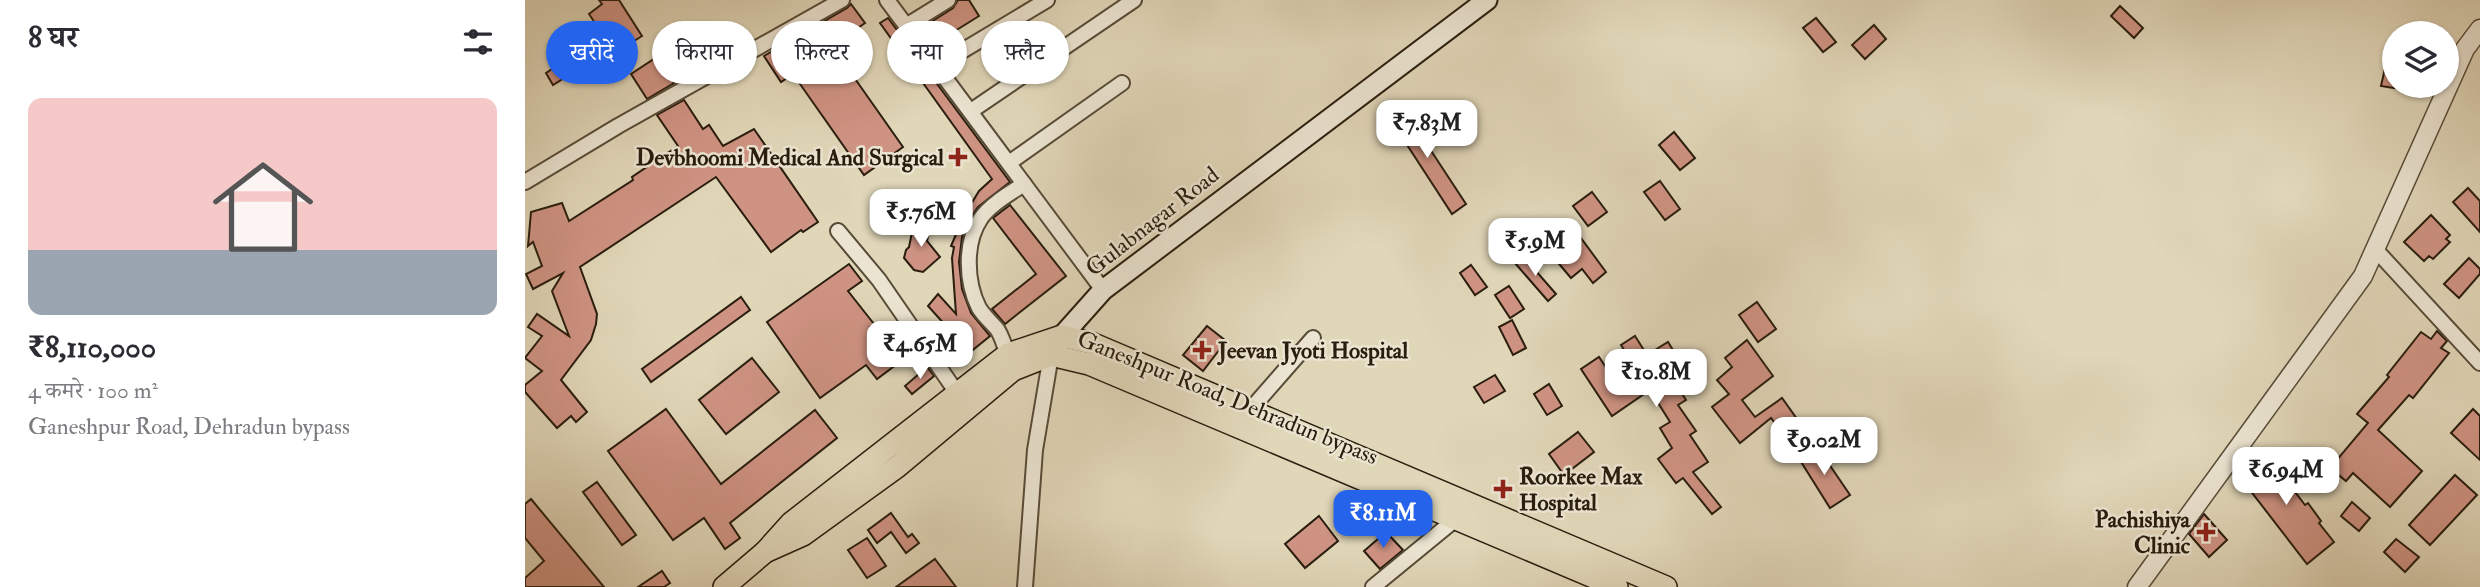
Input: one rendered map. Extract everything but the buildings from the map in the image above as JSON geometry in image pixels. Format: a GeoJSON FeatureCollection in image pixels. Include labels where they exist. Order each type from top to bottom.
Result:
{"type":"FeatureCollection","features":[{"type":"Feature","properties":{"kind":"main road","name":"Gulabnagar Road"},"geometry":{"type":"LineString","coordinates":[[1051,355],[1062,336],[1103,290],[1487,0]]}},
{"type":"Feature","properties":{"kind":"main road"},"geometry":{"type":"LineString","coordinates":[[724,587],[765,552],[792,523],[1008,354],[1062,336],[1091,343],[1666,587]]}},
{"type":"Feature","properties":{"kind":"main road"},"geometry":{"type":"LineString","coordinates":[[765,552],[803,535],[897,467],[1013,370],[1051,355]]}},
{"type":"Feature","properties":{"kind":"main road","name":"Ganeshpur Road, Dehradun bypass"},"geometry":{"type":"LineString","coordinates":[[1051,355],[1089,363],[1617,587]]}},
{"type":"Feature","properties":{"kind":"street"},"geometry":{"type":"LineString","coordinates":[[525,182],[618,126],[842,0]]}},
{"type":"Feature","properties":{"kind":"street"},"geometry":{"type":"LineString","coordinates":[[887,0],[902,21]]}},
{"type":"Feature","properties":{"kind":"street"},"geometry":{"type":"LineString","coordinates":[[914,21],[948,0]]}},
{"type":"Feature","properties":{"kind":"street"},"geometry":{"type":"LineString","coordinates":[[967,48],[1047,0]]}},
{"type":"Feature","properties":{"kind":"street"},"geometry":{"type":"LineString","coordinates":[[971,111],[1134,0]]}},
{"type":"Feature","properties":{"kind":"street"},"geometry":{"type":"LineString","coordinates":[[2137,587],[2363,276],[2465,49],[2480,29]]}},
{"type":"Feature","properties":{"kind":"street"},"geometry":{"type":"LineString","coordinates":[[1009,163],[1122,83]]}},
{"type":"Feature","properties":{"kind":"street"},"geometry":{"type":"LineString","coordinates":[[951,84],[1103,290]]}},
{"type":"Feature","properties":{"kind":"street"},"geometry":{"type":"LineString","coordinates":[[1008,354],[998,330],[981,311],[972,292],[969,256],[981,219],[993,206],[1024,184]]}},
{"type":"Feature","properties":{"kind":"street"},"geometry":{"type":"LineString","coordinates":[[838,231],[879,281],[957,394]]}},
{"type":"Feature","properties":{"kind":"street"},"geometry":{"type":"LineString","coordinates":[[2375,249],[2480,363]]}},
{"type":"Feature","properties":{"kind":"street"},"geometry":{"type":"LineString","coordinates":[[1250,410],[1313,338]]}},
{"type":"Feature","properties":{"kind":"street"},"geometry":{"type":"LineString","coordinates":[[1025,587],[1035,450],[1051,355]]}},
{"type":"Feature","properties":{"kind":"street"},"geometry":{"type":"LineString","coordinates":[[1373,587],[1457,518]]}},
{"type":"Feature","properties":{"kind":"place","name":"Devbhoomi Medical And Surgical"},"geometry":{"type":"Point","coordinates":[958,157]}},
{"type":"Feature","properties":{"kind":"place","name":"Jeevan Jyoti Hospital"},"geometry":{"type":"Point","coordinates":[1202,350]}},
{"type":"Feature","properties":{"kind":"place","name":"Roorkee Max Hospital"},"geometry":{"type":"Point","coordinates":[1503,489]}},
{"type":"Feature","properties":{"kind":"place","name":"Pachishiya Clinic"},"geometry":{"type":"Point","coordinates":[2206,532]}}]}
